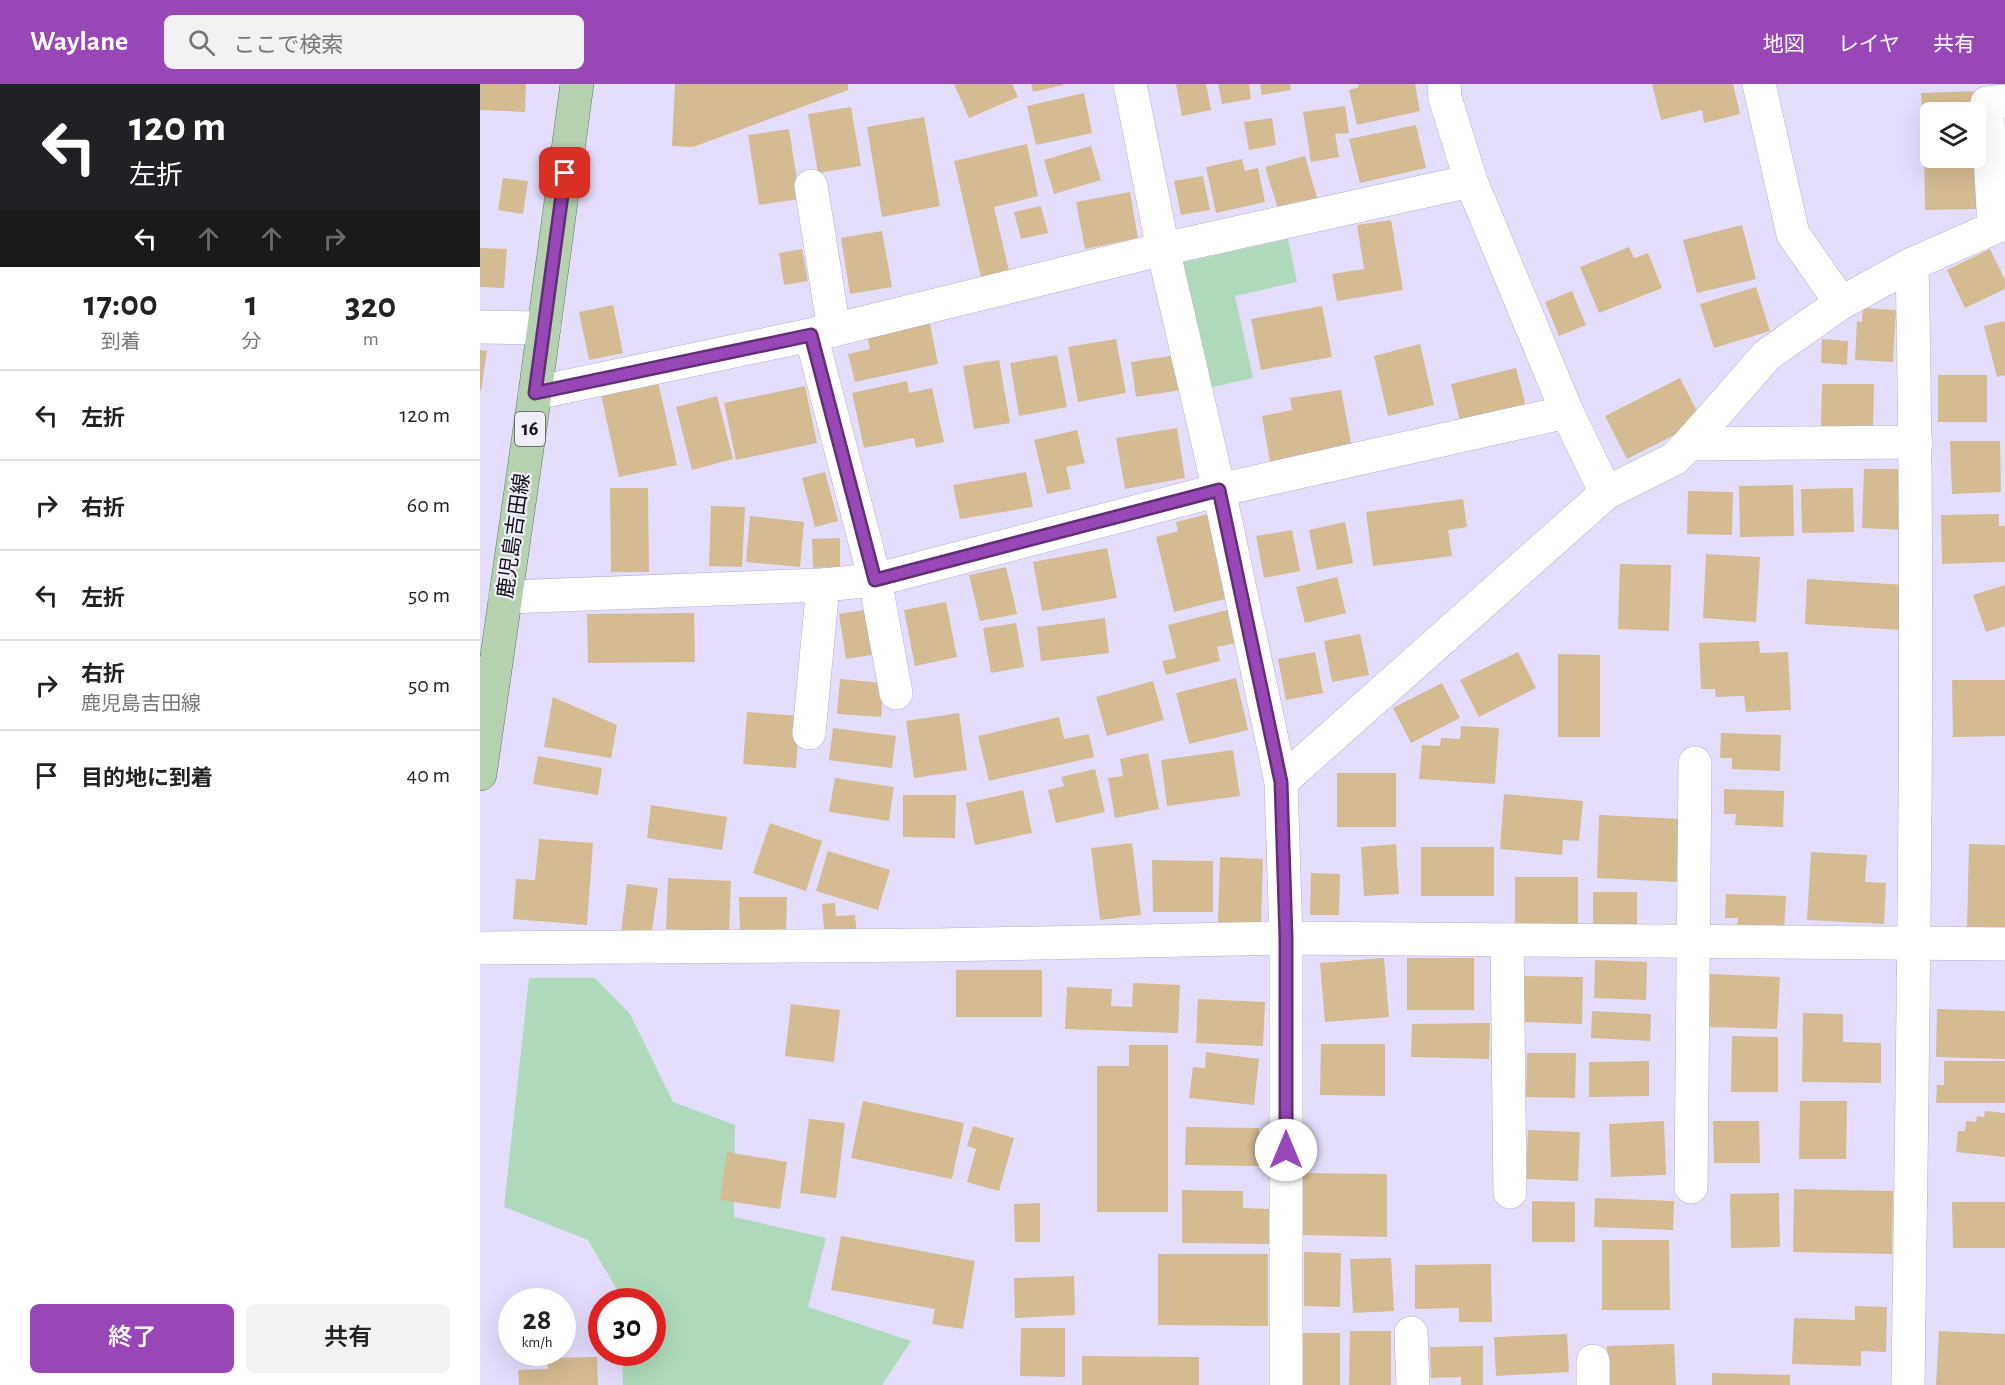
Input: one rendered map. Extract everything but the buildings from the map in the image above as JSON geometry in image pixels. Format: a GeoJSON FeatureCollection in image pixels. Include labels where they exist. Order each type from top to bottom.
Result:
{"type":"FeatureCollection","features":[{"type":"Feature","properties":{"kind":"main road","name":"鹿児島吉田線"},"geometry":{"type":"LineString","coordinates":[[480,774],[577,84]]}},
{"type":"Feature","properties":{"kind":"street"},"geometry":{"type":"LineString","coordinates":[[1130,84],[1163,249],[1219,490],[1281,782],[1286,938],[1286,1385]]}},
{"type":"Feature","properties":{"kind":"street"},"geometry":{"type":"LineString","coordinates":[[1444,84],[1445,98],[1471,182],[1567,412],[1606,493]]}},
{"type":"Feature","properties":{"kind":"street"},"geometry":{"type":"LineString","coordinates":[[1759,84],[1793,234],[1841,303]]}},
{"type":"Feature","properties":{"kind":"street"},"geometry":{"type":"LineString","coordinates":[[1281,782],[1606,493],[1674,459],[1767,356],[1841,303],[1912,264],[1999,225],[1987,103],[2005,101]]}},
{"type":"Feature","properties":{"kind":"street"},"geometry":{"type":"LineString","coordinates":[[535,393],[822,332],[1163,249],[1471,182]]}},
{"type":"Feature","properties":{"kind":"street"},"geometry":{"type":"LineString","coordinates":[[811,186],[822,332],[875,580],[896,693]]}},
{"type":"Feature","properties":{"kind":"street"},"geometry":{"type":"LineString","coordinates":[[1908,1385],[1916,442],[1912,264]]}},
{"type":"Feature","properties":{"kind":"street"},"geometry":{"type":"LineString","coordinates":[[480,327],[544,328]]}},
{"type":"Feature","properties":{"kind":"street"},"geometry":{"type":"LineString","coordinates":[[505,597],[823,585],[875,580],[1219,490],[1567,412]]}},
{"type":"Feature","properties":{"kind":"street"},"geometry":{"type":"LineString","coordinates":[[1689,444],[1916,442]]}},
{"type":"Feature","properties":{"kind":"street"},"geometry":{"type":"LineString","coordinates":[[809,734],[823,585]]}},
{"type":"Feature","properties":{"kind":"street"},"geometry":{"type":"LineString","coordinates":[[1691,1187],[1695,763]]}},
{"type":"Feature","properties":{"kind":"street"},"geometry":{"type":"LineString","coordinates":[[480,948],[937,945],[1286,938],[2005,944]]}},
{"type":"Feature","properties":{"kind":"street"},"geometry":{"type":"LineString","coordinates":[[1506,940],[1510,1192]]}},
{"type":"Feature","properties":{"kind":"street"},"geometry":{"type":"LineString","coordinates":[[1412,1334],[1413,1385]]}},
{"type":"Feature","properties":{"kind":"green space"},"geometry":{"type":"Polygon","coordinates":[[[1288,239],[1297,282],[1235,296],[1253,378],[1208,388],[1180,263],[1288,239]]]}},
{"type":"Feature","properties":{"kind":"green space"},"geometry":{"type":"Polygon","coordinates":[[[529,978],[595,978],[630,1014],[673,1102],[735,1125],[734,1217],[826,1238],[808,1307],[911,1341],[882,1385],[623,1385],[622,1366],[666,1366],[666,1288],[616,1288],[588,1240],[504,1207],[529,978]]]}},
{"type":"Feature","properties":{"kind":"route"},"geometry":{"type":"LineString","coordinates":[[565,173],[535,393],[811,335],[875,580],[1219,490],[1281,782],[1286,938],[1286,1150]]}}]}
